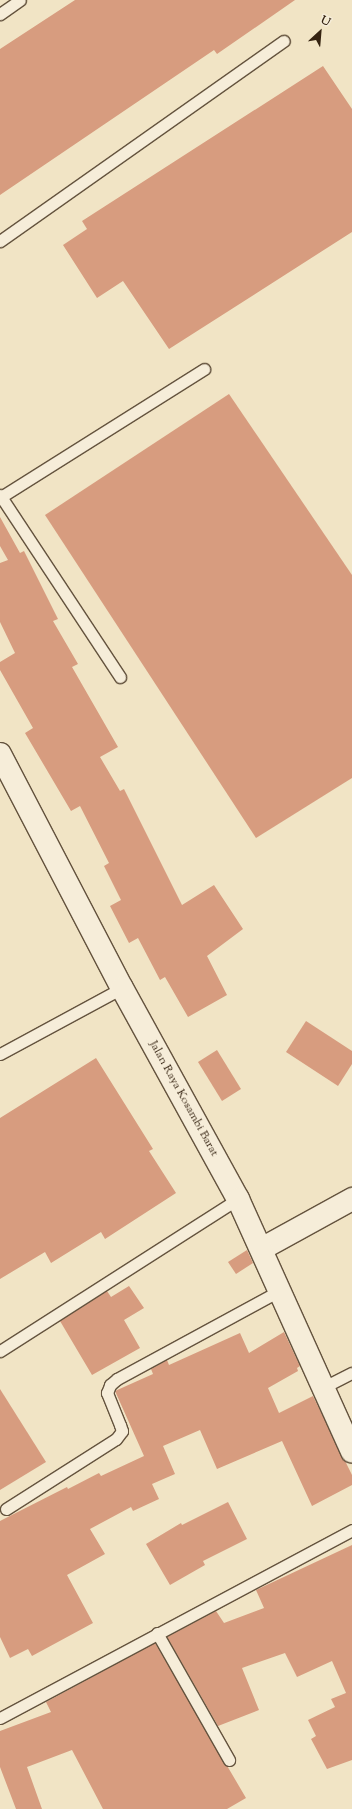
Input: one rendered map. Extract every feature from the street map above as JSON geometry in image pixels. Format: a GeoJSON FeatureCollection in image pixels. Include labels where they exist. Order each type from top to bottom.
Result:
{"type":"FeatureCollection","features":[{"type":"Feature","properties":{"kind":"main road","name":"Jalan Raya Kosambi Barat"},"geometry":{"type":"LineString","coordinates":[[0,754],[122,988],[238,1199],[263,1248],[352,1451]]}},
{"type":"Feature","properties":{"kind":"main road"},"geometry":{"type":"LineString","coordinates":[[263,1248],[352,1199]]}},
{"type":"Feature","properties":{"kind":"lane"},"geometry":{"type":"LineString","coordinates":[[0,14],[20,0]]}},
{"type":"Feature","properties":{"kind":"lane"},"geometry":{"type":"LineString","coordinates":[[0,241],[284,41]]}},
{"type":"Feature","properties":{"kind":"lane"},"geometry":{"type":"LineString","coordinates":[[120,677],[0,496],[204,369]]}},
{"type":"Feature","properties":{"kind":"lane"},"geometry":{"type":"LineString","coordinates":[[0,1054],[122,988]]}},
{"type":"Feature","properties":{"kind":"lane"},"geometry":{"type":"LineString","coordinates":[[0,1351],[238,1199]]}},
{"type":"Feature","properties":{"kind":"lane"},"geometry":{"type":"LineString","coordinates":[[6,1509],[116,1439],[122,1431],[107,1393],[110,1385],[117,1379],[281,1290]]}},
{"type":"Feature","properties":{"kind":"lane"},"geometry":{"type":"LineString","coordinates":[[324,1387],[352,1373]]}},
{"type":"Feature","properties":{"kind":"lane"},"geometry":{"type":"LineString","coordinates":[[0,1718],[352,1530]]}},
{"type":"Feature","properties":{"kind":"lane"},"geometry":{"type":"LineString","coordinates":[[157,1633],[229,1760]]}},
{"type":"Feature","properties":{"kind":"building"},"geometry":{"type":"Polygon","coordinates":[[[75,0],[295,0],[217,54],[214,50],[0,195],[0,49],[75,0]]]}},
{"type":"Feature","properties":{"kind":"building"},"geometry":{"type":"Polygon","coordinates":[[[323,66],[352,109],[352,232],[169,349],[123,281],[97,298],[63,245],[87,229],[82,221],[323,66]]]}},
{"type":"Feature","properties":{"kind":"building"},"geometry":{"type":"Polygon","coordinates":[[[229,394],[352,575],[352,778],[256,838],[45,515],[229,394]]]}},
{"type":"Feature","properties":{"kind":"building"},"geometry":{"type":"Polygon","coordinates":[[[0,517],[20,553],[24,551],[58,619],[53,621],[78,664],[72,667],[118,747],[100,757],[120,791],[124,789],[182,905],[214,885],[243,929],[207,956],[227,995],[188,1017],[165,977],[160,980],[138,938],[129,943],[110,906],[121,900],[104,866],[109,863],[80,806],[71,811],[25,733],[33,728],[0,670],[0,662],[15,653],[0,622],[0,563],[8,560],[0,546],[0,517]]]}},
{"type":"Feature","properties":{"kind":"building"},"geometry":{"type":"Polygon","coordinates":[[[306,1021],[352,1051],[352,1064],[338,1086],[286,1052],[306,1021]]]}},
{"type":"Feature","properties":{"kind":"building"},"geometry":{"type":"Polygon","coordinates":[[[217,1050],[241,1089],[222,1101],[198,1062],[217,1050]]]}},
{"type":"Feature","properties":{"kind":"building"},"geometry":{"type":"Polygon","coordinates":[[[96,1058],[153,1149],[149,1151],[176,1193],[105,1239],[101,1232],[51,1263],[45,1252],[0,1279],[0,1118],[96,1058]]]}},
{"type":"Feature","properties":{"kind":"building"},"geometry":{"type":"Polygon","coordinates":[[[247,1250],[253,1263],[236,1274],[228,1262],[247,1250]]]}},
{"type":"Feature","properties":{"kind":"building"},"geometry":{"type":"Polygon","coordinates":[[[129,1286],[144,1308],[124,1320],[140,1348],[92,1375],[60,1321],[107,1291],[111,1297],[129,1286]]]}},
{"type":"Feature","properties":{"kind":"building"},"geometry":{"type":"Polygon","coordinates":[[[284,1332],[300,1366],[297,1368],[298,1371],[268,1388],[279,1413],[313,1396],[352,1475],[352,1485],[312,1506],[282,1441],[217,1469],[200,1430],[163,1446],[175,1474],[152,1484],[159,1499],[133,1511],[131,1507],[90,1529],[105,1554],[67,1575],[93,1623],[32,1656],[28,1649],[10,1658],[0,1637],[0,1521],[67,1487],[68,1489],[99,1473],[101,1476],[144,1456],[115,1391],[153,1374],[151,1369],[167,1360],[169,1365],[240,1333],[249,1353],[284,1332]]]}},
{"type":"Feature","properties":{"kind":"building"},"geometry":{"type":"Polygon","coordinates":[[[0,1389],[46,1462],[0,1490],[0,1389]]]}},
{"type":"Feature","properties":{"kind":"building"},"geometry":{"type":"Polygon","coordinates":[[[228,1502],[247,1539],[203,1561],[205,1565],[170,1585],[146,1544],[181,1523],[182,1525],[228,1502]]]}},
{"type":"Feature","properties":{"kind":"building"},"geometry":{"type":"Polygon","coordinates":[[[352,1545],[352,1760],[327,1769],[311,1739],[316,1736],[308,1720],[335,1707],[331,1699],[346,1693],[332,1661],[297,1677],[285,1653],[242,1668],[259,1710],[218,1726],[167,1637],[216,1611],[224,1623],[264,1608],[256,1590],[352,1545]]]}},
{"type":"Feature","properties":{"kind":"building"},"geometry":{"type":"Polygon","coordinates":[[[155,1643],[246,1798],[227,1809],[103,1809],[72,1750],[27,1767],[42,1809],[16,1809],[0,1767],[0,1731],[51,1712],[46,1702],[155,1643]]]}}]}
